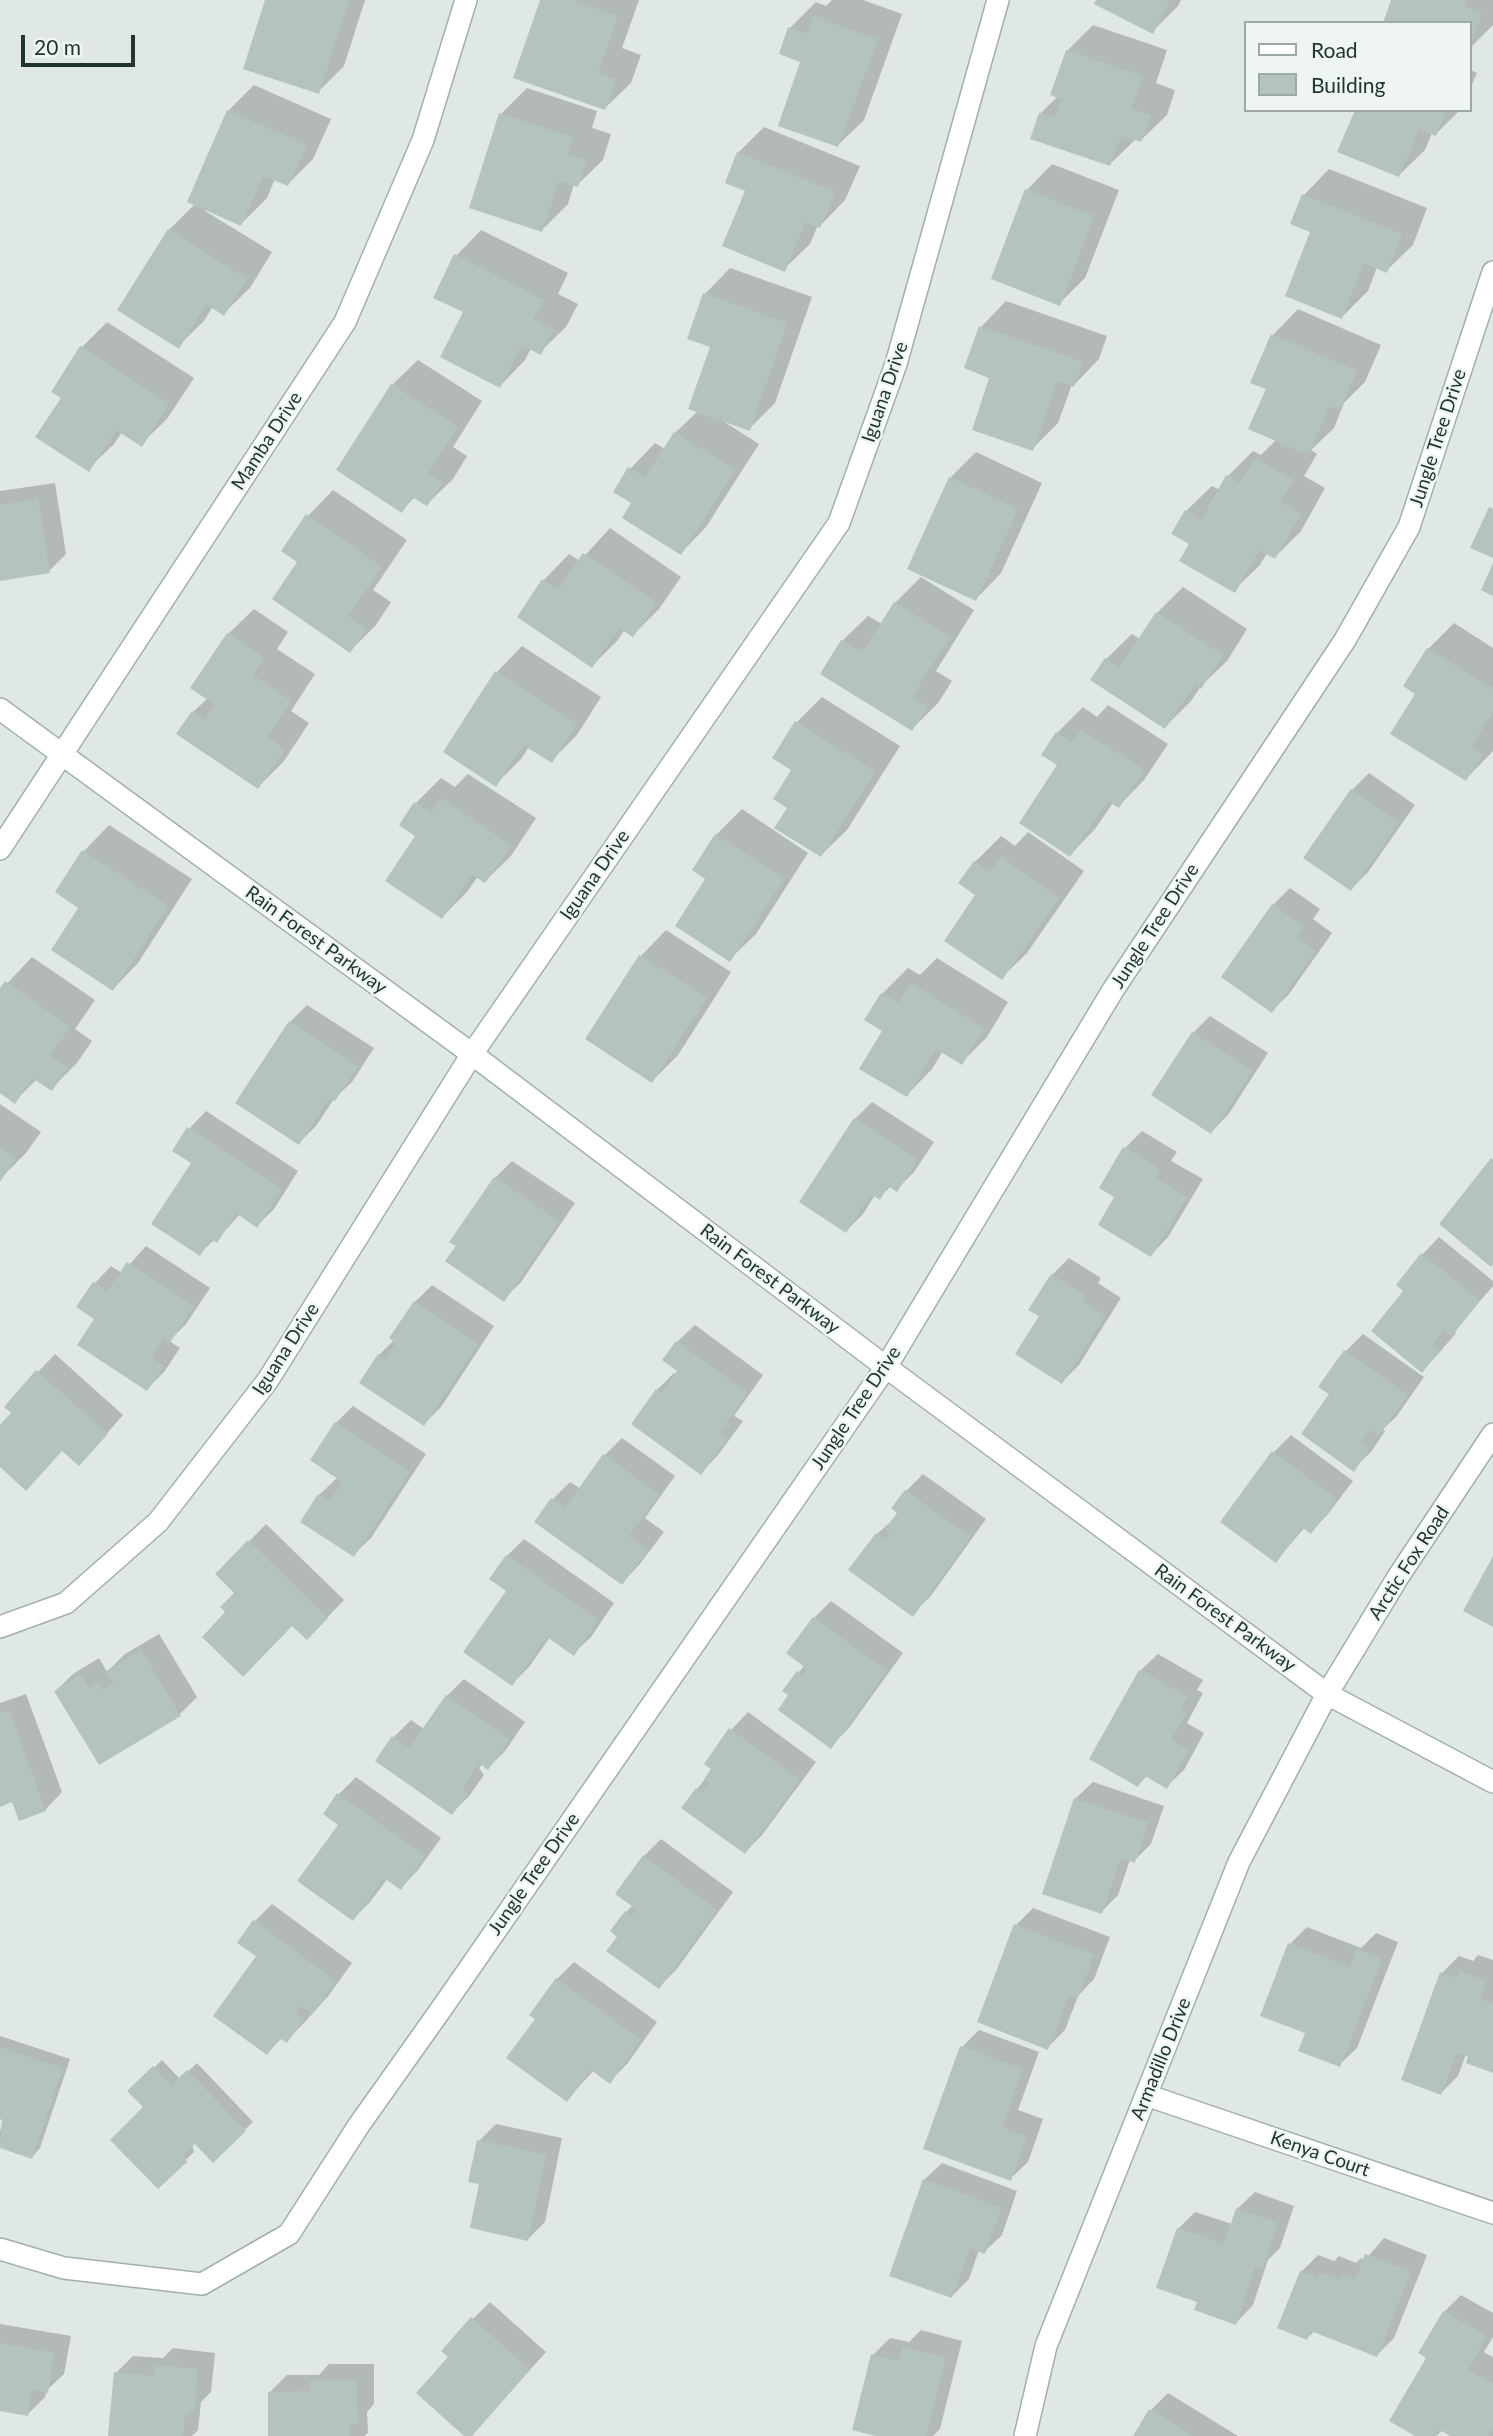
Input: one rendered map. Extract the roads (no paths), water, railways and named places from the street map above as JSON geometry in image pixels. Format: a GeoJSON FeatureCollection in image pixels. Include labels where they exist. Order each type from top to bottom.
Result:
{"type":"FeatureCollection","features":[{"type":"Feature","properties":{"kind":"street","name":"Mamba Drive"},"geometry":{"type":"LineString","coordinates":[[0,849],[345,322],[424,140],[466,0]]}},
{"type":"Feature","properties":{"kind":"street","name":"Iguana Drive"},"geometry":{"type":"LineString","coordinates":[[0,1628],[66,1603],[158,1522],[268,1380],[472,1054],[839,523],[896,364],[998,0]]}},
{"type":"Feature","properties":{"kind":"street","name":"Jungle Tree Drive"},"geometry":{"type":"LineString","coordinates":[[0,2249],[65,2268],[202,2284],[289,2234],[359,2124],[886,1367],[1113,990],[1345,640],[1409,527],[1493,272]]}},
{"type":"Feature","properties":{"kind":"street","name":"Rain Forest Parkway"},"geometry":{"type":"LineString","coordinates":[[0,709],[472,1054],[886,1367],[1328,1694],[1493,1782]]}},
{"type":"Feature","properties":{"kind":"street","name":"Arctic Fox Road"},"geometry":{"type":"LineString","coordinates":[[1328,1694],[1398,1577],[1493,1435]]}},
{"type":"Feature","properties":{"kind":"street","name":"Armadillo Drive"},"geometry":{"type":"LineString","coordinates":[[1025,2436],[1046,2346],[1239,1862],[1328,1694]]}},
{"type":"Feature","properties":{"kind":"street","name":"Kenya Court"},"geometry":{"type":"LineString","coordinates":[[1146,2095],[1493,2213]]}}]}
